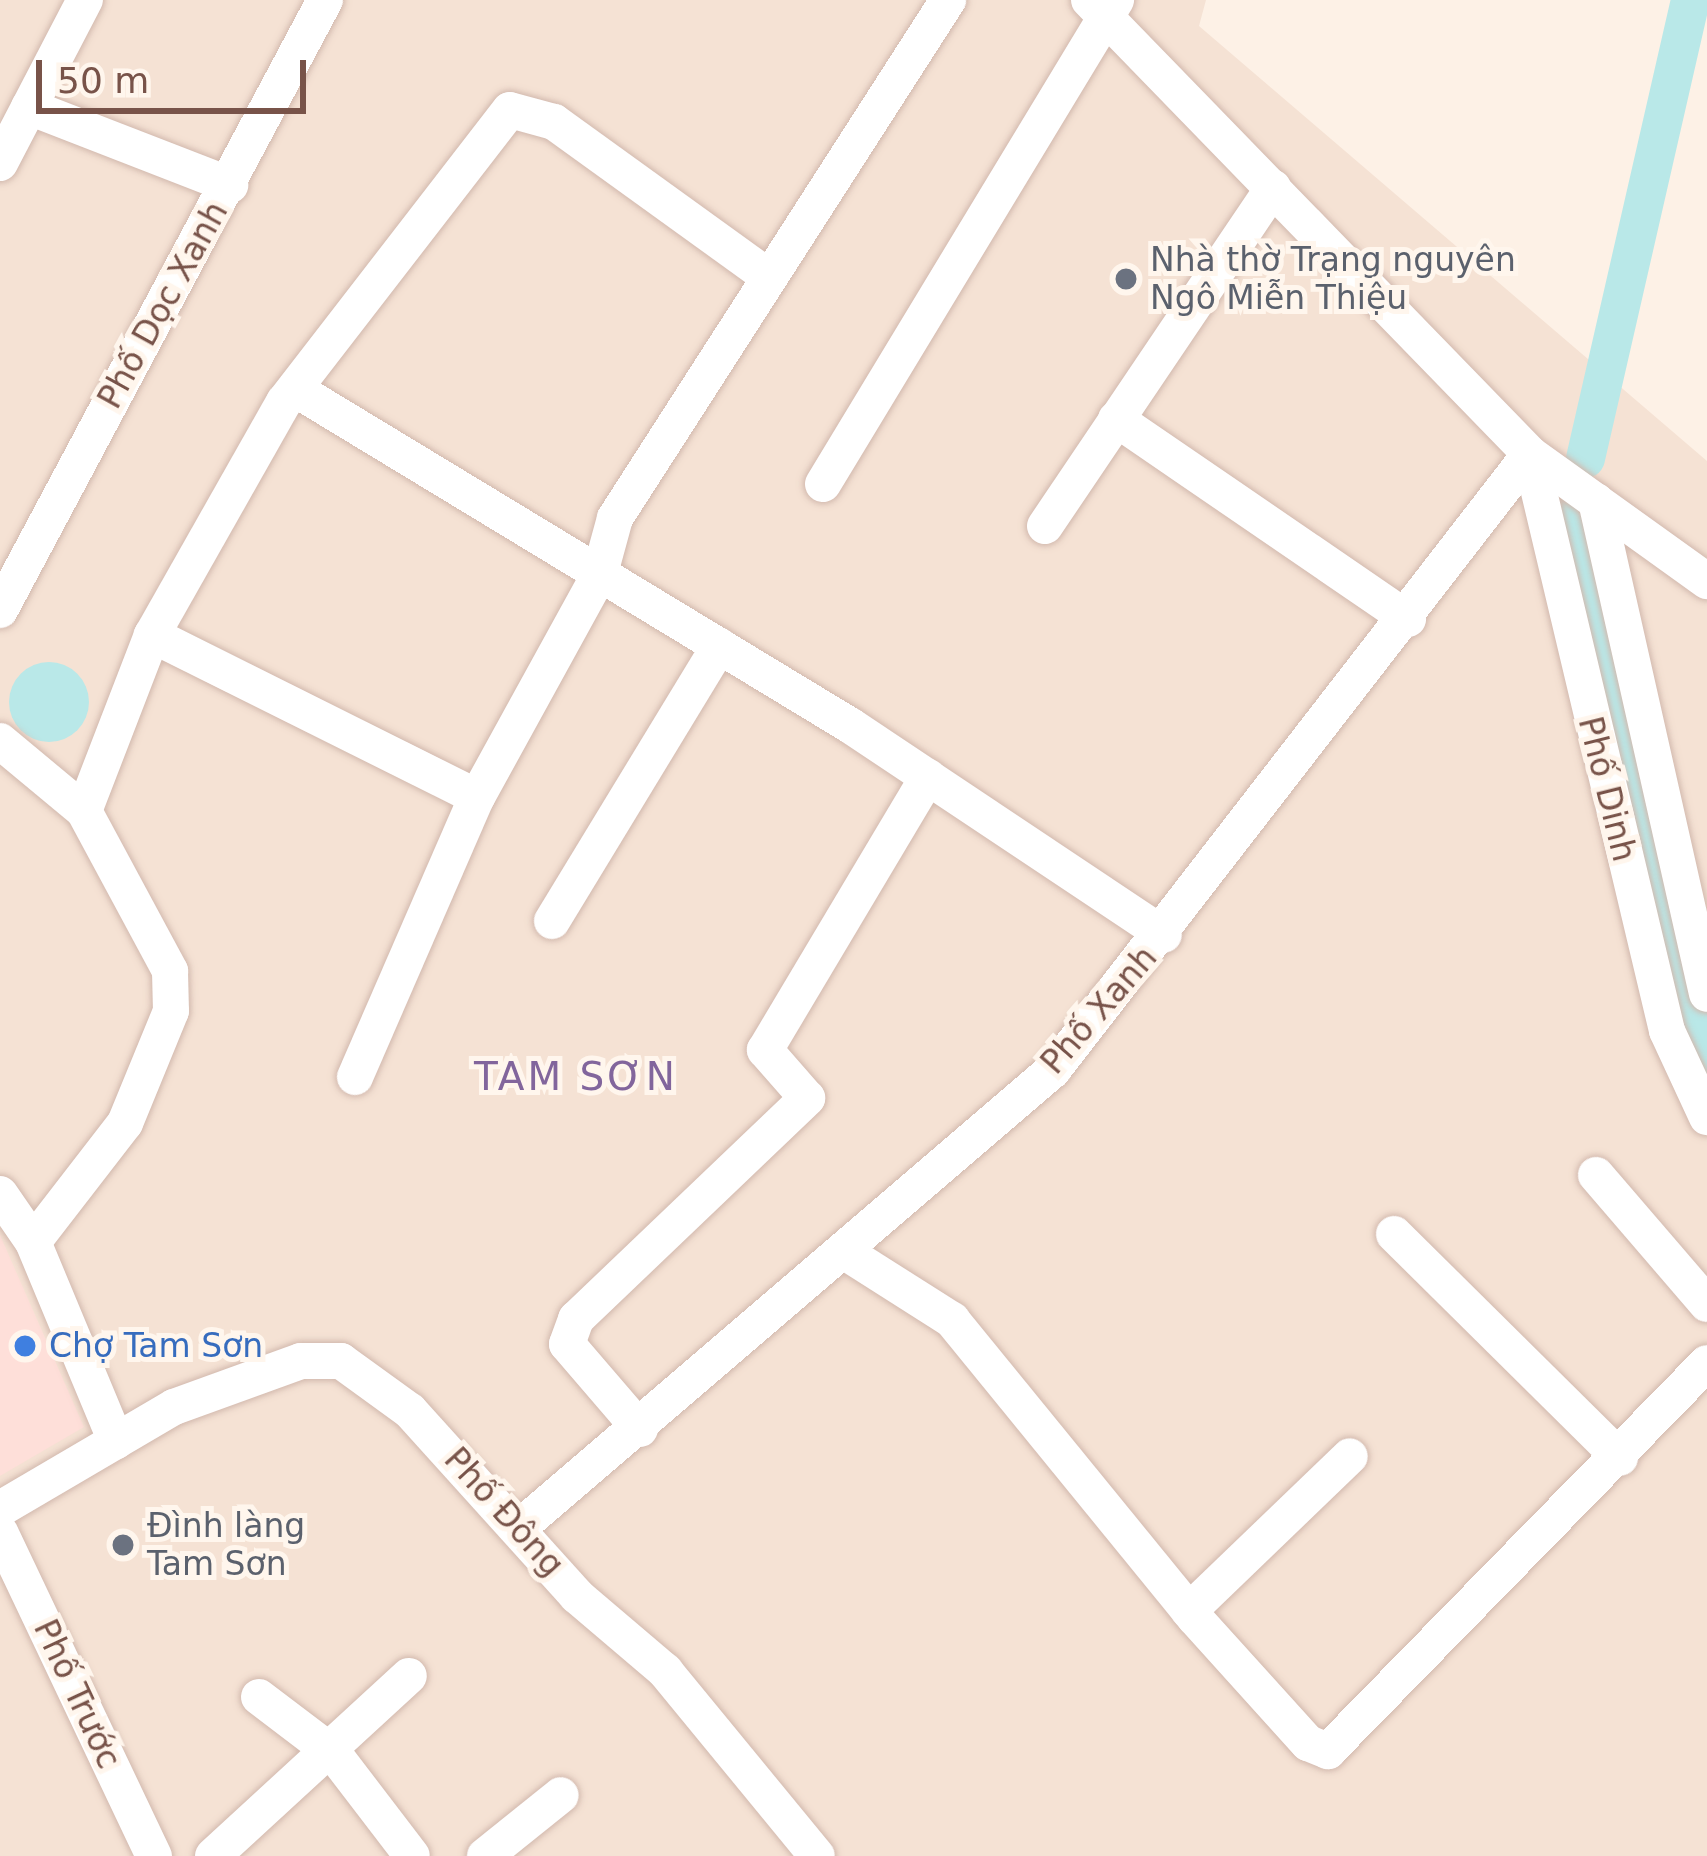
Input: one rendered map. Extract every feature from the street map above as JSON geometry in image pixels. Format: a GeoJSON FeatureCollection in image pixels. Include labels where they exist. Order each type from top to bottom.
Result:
{"type":"FeatureCollection","features":[{"type":"Feature","properties":{"kind":"street","name":"Phố Dọc Xanh"},"geometry":{"type":"LineString","coordinates":[[0,610],[326,0]]}},
{"type":"Feature","properties":{"kind":"street"},"geometry":{"type":"LineString","coordinates":[[356,1077],[477,797],[600,573],[615,518],[665,429],[769,278],[948,0]]}},
{"type":"Feature","properties":{"kind":"street"},"geometry":{"type":"LineString","coordinates":[[0,163],[71,5]]}},
{"type":"Feature","properties":{"kind":"street"},"geometry":{"type":"LineString","coordinates":[[824,484],[1103,5],[1530,454],[1707,581]]}},
{"type":"Feature","properties":{"kind":"street"},"geometry":{"type":"LineString","coordinates":[[29,107],[230,185]]}},
{"type":"Feature","properties":{"kind":"street"},"geometry":{"type":"LineString","coordinates":[[84,811],[152,635],[295,389],[510,110],[554,122],[769,278]]}},
{"type":"Feature","properties":{"kind":"street"},"geometry":{"type":"LineString","coordinates":[[1045,526],[1273,188]]}},
{"type":"Feature","properties":{"kind":"street"},"geometry":{"type":"LineString","coordinates":[[295,389],[928,777],[1164,935]]}},
{"type":"Feature","properties":{"kind":"street"},"geometry":{"type":"LineString","coordinates":[[1117,419],[1408,619]]}},
{"type":"Feature","properties":{"kind":"street","name":"Phố Xanh"},"geometry":{"type":"LineString","coordinates":[[521,1526],[640,1429],[1053,1070],[1164,935],[1530,454]]}},
{"type":"Feature","properties":{"kind":"street","name":"Phố Dinh"},"geometry":{"type":"LineString","coordinates":[[1530,454],[1667,1031],[1707,1118]]}},
{"type":"Feature","properties":{"kind":"street"},"geometry":{"type":"LineString","coordinates":[[1596,502],[1707,994]]}},
{"type":"Feature","properties":{"kind":"street"},"geometry":{"type":"LineString","coordinates":[[152,635],[477,797]]}},
{"type":"Feature","properties":{"kind":"street"},"geometry":{"type":"LineString","coordinates":[[552,921],[719,646]]}},
{"type":"Feature","properties":{"kind":"street"},"geometry":{"type":"LineString","coordinates":[[0,741],[84,811],[138,894],[170,971],[171,1011],[125,1123],[33,1242]]}},
{"type":"Feature","properties":{"kind":"street"},"geometry":{"type":"LineString","coordinates":[[640,1429],[567,1344],[576,1319],[807,1097],[765,1050],[928,777]]}},
{"type":"Feature","properties":{"kind":"street"},"geometry":{"type":"LineString","coordinates":[[1596,1175],[1707,1304]]}},
{"type":"Feature","properties":{"kind":"street"},"geometry":{"type":"LineString","coordinates":[[0,1194],[33,1242],[116,1441]]}},
{"type":"Feature","properties":{"kind":"street"},"geometry":{"type":"LineString","coordinates":[[1394,1234],[1620,1457]]}},
{"type":"Feature","properties":{"kind":"street"},"geometry":{"type":"LineString","coordinates":[[845,1252],[952,1320],[1189,1611],[1308,1743],[1328,1751],[1707,1363]]}},
{"type":"Feature","properties":{"kind":"street","name":"Phố Đông"},"geometry":{"type":"LineString","coordinates":[[0,1509],[116,1441],[280,1369],[341,1361],[410,1411],[521,1526],[578,1596],[665,1672],[817,1856]]}},
{"type":"Feature","properties":{"kind":"street"},"geometry":{"type":"LineString","coordinates":[[1189,1611],[1350,1456]]}},
{"type":"Feature","properties":{"kind":"street","name":"Phố Trước"},"geometry":{"type":"LineString","coordinates":[[0,1532],[154,1856]]}},
{"type":"Feature","properties":{"kind":"street"},"geometry":{"type":"LineString","coordinates":[[213,1856],[334,1754],[409,1676]]}},
{"type":"Feature","properties":{"kind":"street"},"geometry":{"type":"LineString","coordinates":[[259,1697],[334,1754],[412,1856]]}},
{"type":"Feature","properties":{"kind":"street"},"geometry":{"type":"LineString","coordinates":[[485,1856],[561,1796]]}},
{"type":"Feature","properties":{"kind":"shaded area"},"geometry":{"type":"Polygon","coordinates":[[[0,0],[1206,0],[1199,26],[1707,461],[1707,1856],[0,1856],[0,0]]]}},
{"type":"Feature","properties":{"kind":"shaded area","name":"Chợ Tam Sơn"},"geometry":{"type":"Polygon","coordinates":[[[0,1235],[84,1427],[0,1476],[0,1235]]]}},
{"type":"Feature","properties":{"kind":"water"},"geometry":{"type":"Polygon","coordinates":[[[49,662],[77,674],[89,702],[77,730],[49,742],[21,730],[9,702],[21,674],[49,662]]]}},
{"type":"Feature","properties":{"kind":"waterway"},"geometry":{"type":"LineString","coordinates":[[1585,458],[1690,0]]}},
{"type":"Feature","properties":{"kind":"waterway"},"geometry":{"type":"LineString","coordinates":[[1572,507],[1663,920],[1707,1062]]}},
{"type":"Feature","properties":{"kind":"place","name":"Nhà thờ Trạng nguyên Ngô Miễn Thiệu"},"geometry":{"type":"Point","coordinates":[1126,279]}},
{"type":"Feature","properties":{"kind":"place","name":"Chợ Tam Sơn"},"geometry":{"type":"Point","coordinates":[25,1346]}},
{"type":"Feature","properties":{"kind":"place","name":"Đình làng Tam Sơn"},"geometry":{"type":"Point","coordinates":[123,1545]}},
{"type":"Feature","properties":{"kind":"district","name":"TAM SƠN"},"geometry":{"type":"Point","coordinates":[576,1077]}}]}
